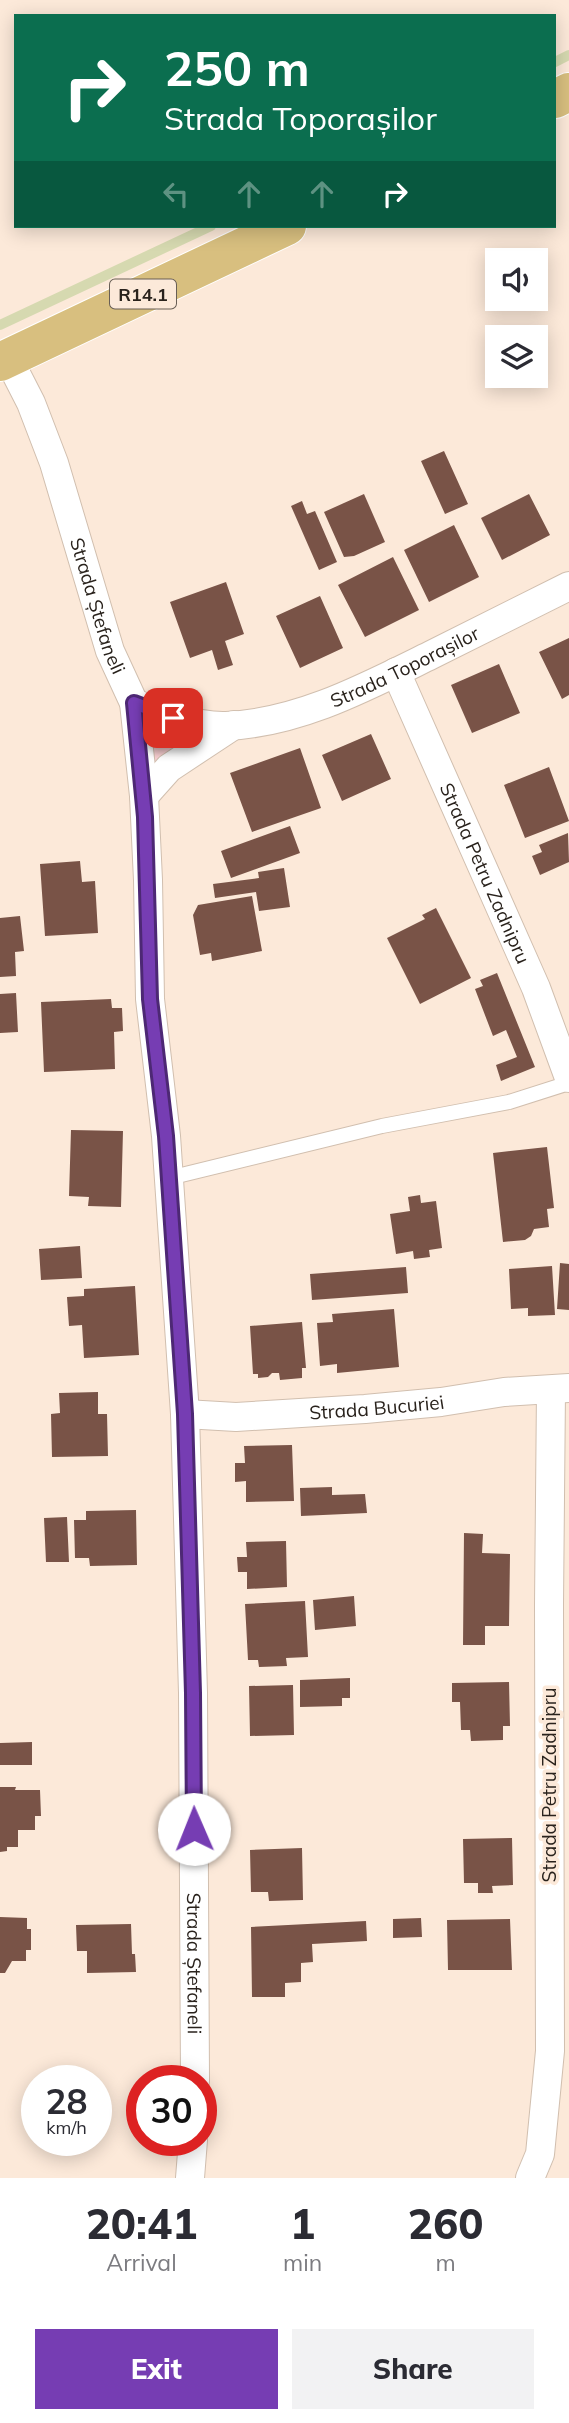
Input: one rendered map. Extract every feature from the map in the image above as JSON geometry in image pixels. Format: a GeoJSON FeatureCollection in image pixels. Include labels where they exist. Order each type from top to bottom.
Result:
{"type":"FeatureCollection","features":[{"type":"Feature","properties":{"kind":"main road","name":"R14.1"},"geometry":{"type":"LineString","coordinates":[[4,360],[283,228]]}},
{"type":"Feature","properties":{"kind":"street","name":"Strada Ștefaneli"},"geometry":{"type":"LineString","coordinates":[[4,360],[32,403],[54,463],[110,651],[134,703],[144,796],[150,999],[166,1136],[185,1414],[193,1693],[195,2065]]}},
{"type":"Feature","properties":{"kind":"street","name":"Strada Toporașilor"},"geometry":{"type":"LineString","coordinates":[[134,703],[173,718],[224,726],[262,722],[309,711],[396,672],[569,586]]}},
{"type":"Feature","properties":{"kind":"street","name":"Strada Petru Zadnipru"},"geometry":{"type":"LineString","coordinates":[[396,672],[536,988],[569,1078]]}},
{"type":"Feature","properties":{"kind":"street","name":"Strada Toporașilor"},"geometry":{"type":"LineString","coordinates":[[144,796],[169,768],[234,725]]}},
{"type":"Feature","properties":{"kind":"street","name":"Strada Petru Zadnipru"},"geometry":{"type":"LineString","coordinates":[[530,2178],[540,2154],[550,2051],[549,1592],[560,1389]]}},
{"type":"Feature","properties":{"kind":"street","name":"Strada Bucuriei"},"geometry":{"type":"LineString","coordinates":[[185,1414],[236,1417],[365,1409],[441,1402],[504,1392],[560,1389]]}},
{"type":"Feature","properties":{"kind":"street"},"geometry":{"type":"LineString","coordinates":[[190,2178],[192,2156]]}},
{"type":"Feature","properties":{"kind":"lane"},"geometry":{"type":"LineString","coordinates":[[169,1178],[382,1126],[509,1102],[569,1083]]}},
{"type":"Feature","properties":{"kind":"shaded area"},"geometry":{"type":"Polygon","coordinates":[[[143,715],[199,731],[156,775],[143,715]]]}},
{"type":"Feature","properties":{"kind":"building"},"geometry":{"type":"Polygon","coordinates":[[[444,451],[468,504],[445,514],[421,461],[444,451]]]}},
{"type":"Feature","properties":{"kind":"building"},"geometry":{"type":"Polygon","coordinates":[[[364,494],[385,542],[354,556],[344,557],[324,512],[364,494]]]}},
{"type":"Feature","properties":{"kind":"building"},"geometry":{"type":"Polygon","coordinates":[[[529,494],[550,535],[502,560],[481,518],[529,494]]]}},
{"type":"Feature","properties":{"kind":"building"},"geometry":{"type":"Polygon","coordinates":[[[302,501],[307,514],[315,511],[337,562],[319,570],[291,506],[302,501]]]}},
{"type":"Feature","properties":{"kind":"building"},"geometry":{"type":"Polygon","coordinates":[[[454,525],[479,577],[429,602],[404,550],[454,525]]]}},
{"type":"Feature","properties":{"kind":"building"},"geometry":{"type":"Polygon","coordinates":[[[393,557],[419,610],[365,637],[338,585],[393,557]]]}},
{"type":"Feature","properties":{"kind":"building"},"geometry":{"type":"Polygon","coordinates":[[[226,582],[244,634],[225,641],[233,665],[218,670],[212,650],[190,658],[170,602],[226,582]]]}},
{"type":"Feature","properties":{"kind":"building"},"geometry":{"type":"Polygon","coordinates":[[[320,596],[343,648],[300,668],[276,616],[320,596]]]}},
{"type":"Feature","properties":{"kind":"building"},"geometry":{"type":"Polygon","coordinates":[[[569,638],[569,695],[562,699],[539,652],[569,638]]]}},
{"type":"Feature","properties":{"kind":"building"},"geometry":{"type":"Polygon","coordinates":[[[499,664],[520,713],[472,733],[451,685],[499,664]]]}},
{"type":"Feature","properties":{"kind":"building"},"geometry":{"type":"Polygon","coordinates":[[[371,734],[391,779],[342,801],[322,755],[371,734]]]}},
{"type":"Feature","properties":{"kind":"building"},"geometry":{"type":"Polygon","coordinates":[[[300,748],[321,808],[252,832],[230,773],[300,748]]]}},
{"type":"Feature","properties":{"kind":"building"},"geometry":{"type":"Polygon","coordinates":[[[549,767],[569,821],[525,838],[504,785],[549,767]]]}},
{"type":"Feature","properties":{"kind":"building"},"geometry":{"type":"Polygon","coordinates":[[[290,826],[300,853],[231,878],[221,851],[290,826]]]}},
{"type":"Feature","properties":{"kind":"building"},"geometry":{"type":"Polygon","coordinates":[[[568,833],[569,862],[540,875],[532,856],[542,852],[539,845],[568,833]]]}},
{"type":"Feature","properties":{"kind":"building"},"geometry":{"type":"Polygon","coordinates":[[[80,861],[82,882],[95,881],[98,933],[45,936],[40,864],[80,861]]]}},
{"type":"Feature","properties":{"kind":"building"},"geometry":{"type":"Polygon","coordinates":[[[284,868],[290,907],[259,911],[256,892],[215,898],[213,884],[259,878],[258,872],[284,868]]]}},
{"type":"Feature","properties":{"kind":"building"},"geometry":{"type":"Polygon","coordinates":[[[252,896],[262,951],[212,961],[211,953],[200,955],[193,915],[198,905],[252,896]]]}},
{"type":"Feature","properties":{"kind":"building"},"geometry":{"type":"Polygon","coordinates":[[[436,908],[471,978],[420,1004],[387,938],[425,919],[422,915],[436,908]]]}},
{"type":"Feature","properties":{"kind":"building"},"geometry":{"type":"Polygon","coordinates":[[[20,916],[24,951],[15,952],[16,976],[0,977],[0,918],[20,916]]]}},
{"type":"Feature","properties":{"kind":"building"},"geometry":{"type":"Polygon","coordinates":[[[497,973],[535,1067],[501,1081],[496,1065],[517,1057],[506,1030],[493,1036],[475,989],[483,986],[480,980],[497,973]]]}},
{"type":"Feature","properties":{"kind":"building"},"geometry":{"type":"Polygon","coordinates":[[[16,993],[18,1032],[0,1033],[0,994],[16,993]]]}},
{"type":"Feature","properties":{"kind":"building"},"geometry":{"type":"Polygon","coordinates":[[[111,999],[112,1008],[122,1008],[123,1031],[114,1032],[115,1069],[44,1072],[41,1002],[111,999]]]}},
{"type":"Feature","properties":{"kind":"building"},"geometry":{"type":"Polygon","coordinates":[[[71,1130],[123,1131],[121,1207],[88,1206],[89,1197],[69,1196],[71,1130]]]}},
{"type":"Feature","properties":{"kind":"building"},"geometry":{"type":"Polygon","coordinates":[[[547,1147],[554,1208],[547,1209],[549,1227],[534,1229],[531,1236],[525,1240],[503,1242],[493,1153],[547,1147]]]}},
{"type":"Feature","properties":{"kind":"building"},"geometry":{"type":"Polygon","coordinates":[[[420,1195],[421,1203],[436,1201],[442,1248],[429,1250],[430,1257],[414,1259],[413,1251],[396,1254],[390,1214],[410,1211],[408,1197],[420,1195]]]}},
{"type":"Feature","properties":{"kind":"building"},"geometry":{"type":"Polygon","coordinates":[[[80,1246],[82,1278],[41,1280],[39,1249],[80,1246]]]}},
{"type":"Feature","properties":{"kind":"building"},"geometry":{"type":"Polygon","coordinates":[[[560,1263],[569,1264],[569,1310],[557,1309],[560,1263]]]}},
{"type":"Feature","properties":{"kind":"building"},"geometry":{"type":"Polygon","coordinates":[[[552,1266],[555,1315],[528,1316],[528,1308],[511,1309],[509,1269],[552,1266]]]}},
{"type":"Feature","properties":{"kind":"building"},"geometry":{"type":"Polygon","coordinates":[[[406,1267],[408,1293],[312,1300],[310,1274],[406,1267]]]}},
{"type":"Feature","properties":{"kind":"building"},"geometry":{"type":"Polygon","coordinates":[[[135,1286],[139,1355],[84,1358],[82,1325],[69,1326],[67,1297],[84,1296],[84,1289],[135,1286]]]}},
{"type":"Feature","properties":{"kind":"building"},"geometry":{"type":"Polygon","coordinates":[[[394,1309],[399,1367],[337,1373],[337,1364],[320,1366],[317,1323],[333,1322],[332,1314],[394,1309]]]}},
{"type":"Feature","properties":{"kind":"building"},"geometry":{"type":"Polygon","coordinates":[[[302,1322],[306,1368],[302,1368],[302,1378],[280,1380],[279,1373],[258,1378],[258,1374],[253,1374],[250,1326],[302,1322]]]}},
{"type":"Feature","properties":{"kind":"building"},"geometry":{"type":"Polygon","coordinates":[[[98,1392],[98,1414],[107,1414],[108,1456],[52,1457],[51,1414],[60,1413],[59,1393],[98,1392]]]}},
{"type":"Feature","properties":{"kind":"building"},"geometry":{"type":"Polygon","coordinates":[[[292,1445],[294,1501],[246,1502],[246,1481],[235,1482],[235,1463],[245,1463],[244,1446],[292,1445]]]}},
{"type":"Feature","properties":{"kind":"building"},"geometry":{"type":"Polygon","coordinates":[[[332,1487],[332,1495],[365,1494],[367,1513],[301,1516],[300,1488],[332,1487]]]}},
{"type":"Feature","properties":{"kind":"building"},"geometry":{"type":"Polygon","coordinates":[[[136,1510],[137,1565],[90,1566],[89,1558],[75,1558],[74,1520],[86,1520],[86,1511],[136,1510]]]}},
{"type":"Feature","properties":{"kind":"building"},"geometry":{"type":"Polygon","coordinates":[[[67,1517],[69,1562],[46,1562],[44,1518],[67,1517]]]}},
{"type":"Feature","properties":{"kind":"building"},"geometry":{"type":"Polygon","coordinates":[[[464,1533],[483,1534],[482,1553],[510,1554],[509,1626],[485,1626],[485,1645],[463,1645],[464,1533]]]}},
{"type":"Feature","properties":{"kind":"building"},"geometry":{"type":"Polygon","coordinates":[[[286,1541],[287,1587],[247,1589],[247,1572],[238,1572],[237,1557],[247,1557],[246,1542],[286,1541]]]}},
{"type":"Feature","properties":{"kind":"building"},"geometry":{"type":"Polygon","coordinates":[[[354,1596],[356,1626],[315,1630],[313,1600],[354,1596]]]}},
{"type":"Feature","properties":{"kind":"building"},"geometry":{"type":"Polygon","coordinates":[[[305,1601],[308,1657],[286,1658],[287,1666],[259,1667],[258,1660],[248,1660],[245,1604],[305,1601]]]}},
{"type":"Feature","properties":{"kind":"building"},"geometry":{"type":"Polygon","coordinates":[[[350,1678],[350,1698],[342,1698],[342,1706],[300,1707],[300,1680],[350,1678]]]}},
{"type":"Feature","properties":{"kind":"building"},"geometry":{"type":"Polygon","coordinates":[[[509,1682],[510,1726],[503,1726],[503,1740],[471,1741],[470,1730],[461,1730],[460,1702],[452,1702],[452,1683],[509,1682]]]}},
{"type":"Feature","properties":{"kind":"building"},"geometry":{"type":"Polygon","coordinates":[[[293,1685],[294,1735],[250,1736],[249,1686],[293,1685]]]}},
{"type":"Feature","properties":{"kind":"building"},"geometry":{"type":"Polygon","coordinates":[[[32,1742],[32,1765],[0,1765],[0,1743],[32,1742]]]}},
{"type":"Feature","properties":{"kind":"building"},"geometry":{"type":"Polygon","coordinates":[[[0,1787],[40,1790],[41,1816],[35,1816],[35,1830],[18,1830],[18,1847],[7,1847],[7,1851],[0,1852],[0,1787]]]}},
{"type":"Feature","properties":{"kind":"building"},"geometry":{"type":"Polygon","coordinates":[[[512,1838],[513,1885],[492,1886],[493,1893],[478,1893],[478,1883],[464,1883],[463,1839],[512,1838]]]}},
{"type":"Feature","properties":{"kind":"building"},"geometry":{"type":"Polygon","coordinates":[[[302,1848],[303,1900],[269,1901],[268,1892],[251,1892],[250,1850],[302,1848]]]}},
{"type":"Feature","properties":{"kind":"building"},"geometry":{"type":"Polygon","coordinates":[[[0,1917],[27,1918],[27,1929],[31,1929],[31,1950],[26,1950],[26,1961],[12,1961],[5,1973],[0,1973],[0,1917]]]}},
{"type":"Feature","properties":{"kind":"building"},"geometry":{"type":"Polygon","coordinates":[[[421,1918],[422,1937],[393,1938],[393,1919],[421,1918]]]}},
{"type":"Feature","properties":{"kind":"building"},"geometry":{"type":"Polygon","coordinates":[[[510,1919],[512,1970],[448,1970],[447,1920],[510,1919]]]}},
{"type":"Feature","properties":{"kind":"building"},"geometry":{"type":"Polygon","coordinates":[[[366,1921],[367,1941],[312,1944],[313,1962],[301,1963],[301,1982],[285,1983],[285,1997],[252,1997],[251,1927],[366,1921]]]}},
{"type":"Feature","properties":{"kind":"building"},"geometry":{"type":"Polygon","coordinates":[[[131,1924],[132,1954],[135,1954],[136,1972],[87,1973],[87,1951],[77,1951],[76,1925],[131,1924]]]}},
{"type":"Feature","properties":{"kind":"waterway"},"geometry":{"type":"LineString","coordinates":[[556,62],[569,55]]}},
{"type":"Feature","properties":{"kind":"waterway"},"geometry":{"type":"LineString","coordinates":[[0,325],[207,228]]}},
{"type":"Feature","properties":{"kind":"route"},"geometry":{"type":"LineString","coordinates":[[173,718],[134,703],[144,796],[150,999],[166,1136],[185,1414],[194,1829]]}}]}
